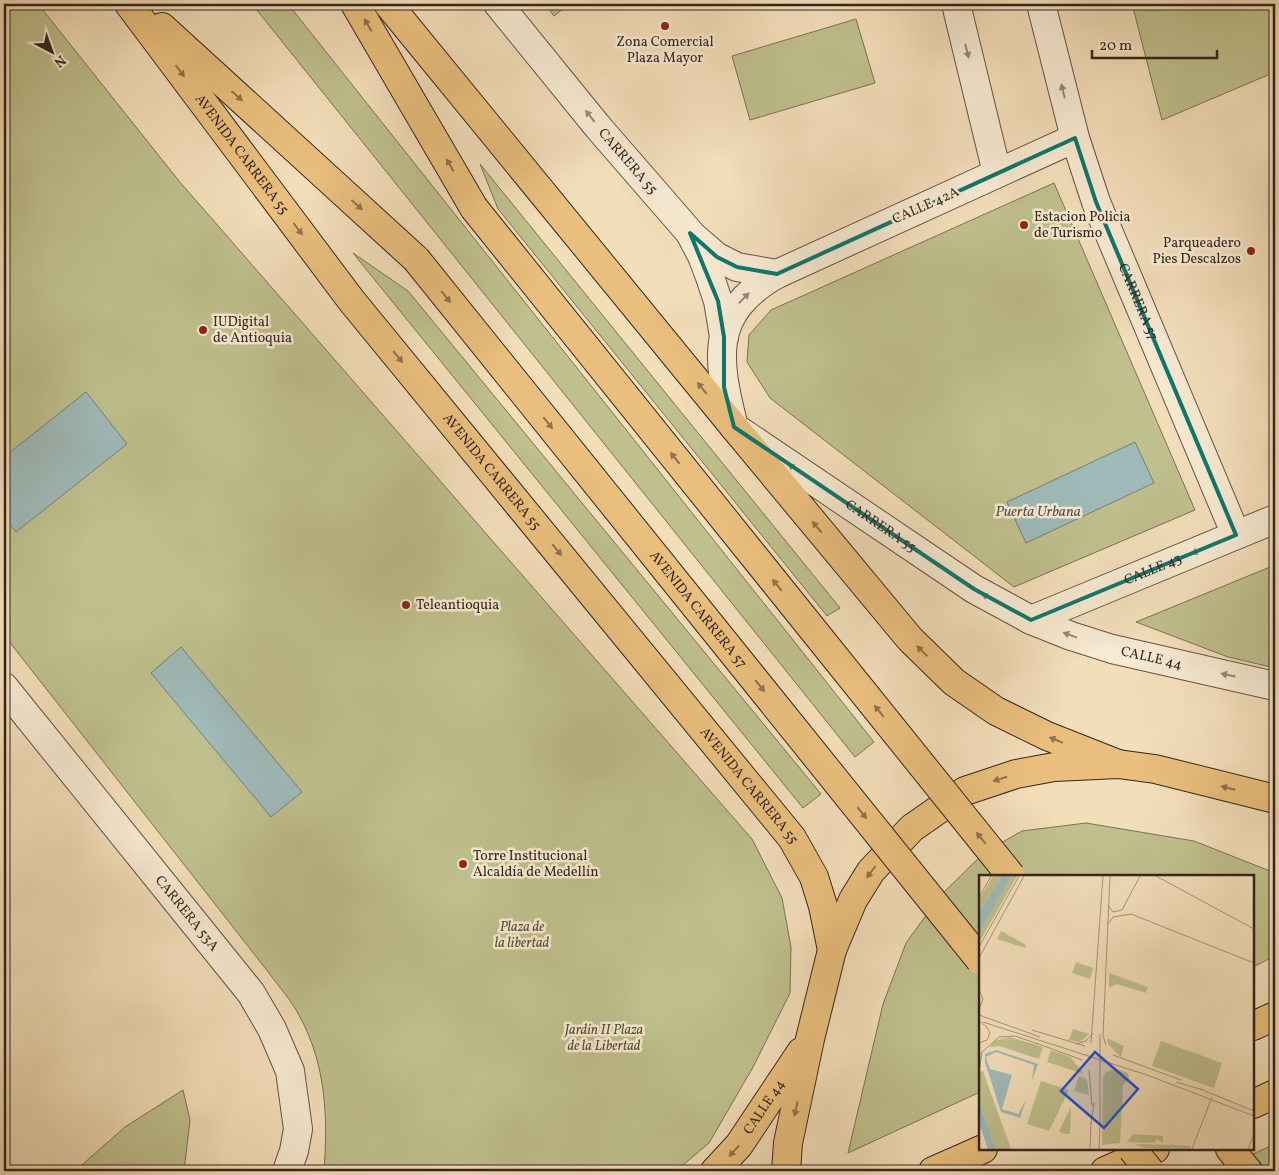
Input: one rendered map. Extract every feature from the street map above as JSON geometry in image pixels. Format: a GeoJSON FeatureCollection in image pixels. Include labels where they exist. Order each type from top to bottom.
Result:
{"type":"FeatureCollection","features":[{"type":"Feature","properties":{"kind":"main road","name":"AVENIDA CARRERA 55"},"geometry":{"type":"LineString","coordinates":[[129,4],[351,300],[792,838],[814,877],[823,906],[832,950]]}},
{"type":"Feature","properties":{"kind":"main road","name":"AVENIDA CARRERA 55"},"geometry":{"type":"LineString","coordinates":[[137,4],[416,259]]}},
{"type":"Feature","properties":{"kind":"main road"},"geometry":{"type":"LineString","coordinates":[[355,4],[474,208],[1010,875]]}},
{"type":"Feature","properties":{"kind":"main road"},"geometry":{"type":"LineString","coordinates":[[388,4],[910,639],[954,682],[996,711],[1047,736],[1118,764]]}},
{"type":"Feature","properties":{"kind":"main road","name":"AVENIDA CARRERA 57"},"geometry":{"type":"LineString","coordinates":[[416,259],[979,959]]}},
{"type":"Feature","properties":{"kind":"main road"},"geometry":{"type":"LineString","coordinates":[[786,1171],[788,1143],[810,1039],[832,950],[853,900],[871,871],[912,828],[965,791],[1016,774],[1054,767],[1118,764],[1155,769],[1275,799]]}},
{"type":"Feature","properties":{"kind":"main road"},"geometry":{"type":"LineString","coordinates":[[1254,1026],[1275,1016]]}},
{"type":"Feature","properties":{"kind":"main road","name":"CALLE 44"},"geometry":{"type":"LineString","coordinates":[[715,1171],[745,1137],[810,1039]]}},
{"type":"Feature","properties":{"kind":"main road"},"geometry":{"type":"LineString","coordinates":[[1254,1104],[1275,1094]]}},
{"type":"Feature","properties":{"kind":"main road"},"geometry":{"type":"LineString","coordinates":[[933,1171],[981,1150]]}},
{"type":"Feature","properties":{"kind":"main road"},"geometry":{"type":"LineString","coordinates":[[1133,1150],[1150,1171]]}},
{"type":"Feature","properties":{"kind":"main road"},"geometry":{"type":"LineString","coordinates":[[1105,1171],[1153,1150]]}},
{"type":"Feature","properties":{"kind":"main road"},"geometry":{"type":"LineString","coordinates":[[1231,1150],[1248,1171]]}},
{"type":"Feature","properties":{"kind":"street","name":"CARRERA 55"},"geometry":{"type":"LineString","coordinates":[[498,4],[598,127],[690,233],[702,256],[718,301],[724,337]]}},
{"type":"Feature","properties":{"kind":"street"},"geometry":{"type":"LineString","coordinates":[[956,4],[997,173]]}},
{"type":"Feature","properties":{"kind":"street","name":"CARRERA 57"},"geometry":{"type":"LineString","coordinates":[[1041,4],[1075,138],[1096,202],[1236,535]]}},
{"type":"Feature","properties":{"kind":"street","name":"CALLE 42A"},"geometry":{"type":"LineString","coordinates":[[734,427],[724,387],[721,358],[724,337],[731,314],[743,298],[764,280],[1075,138]]}},
{"type":"Feature","properties":{"kind":"street"},"geometry":{"type":"LineString","coordinates":[[690,233],[717,257],[737,267],[777,274]]}},
{"type":"Feature","properties":{"kind":"street","name":"CARRERA 55"},"geometry":{"type":"LineString","coordinates":[[734,427],[974,589],[1031,620]]}},
{"type":"Feature","properties":{"kind":"street","name":"CALLE 43"},"geometry":{"type":"LineString","coordinates":[[1031,620],[1275,519]]}},
{"type":"Feature","properties":{"kind":"street","name":"CALLE 44"},"geometry":{"type":"LineString","coordinates":[[1031,620],[1071,636],[1112,649],[1275,686]]}},
{"type":"Feature","properties":{"kind":"street","name":"CARRERA 53A"},"geometry":{"type":"LineString","coordinates":[[4,687],[251,993],[272,1030],[290,1071],[298,1129],[294,1151],[287,1171]]}},
{"type":"Feature","properties":{"kind":"highlighted area"},"geometry":{"type":"Polygon","coordinates":[[[1075,138],[1096,202],[1236,535],[1031,620],[974,589],[734,427],[724,387],[724,337],[718,301],[690,233],[717,257],[737,267],[777,274],[1075,138]]]}},
{"type":"Feature","properties":{"kind":"green space","name":"Plaza de la libertad"},"geometry":{"type":"Polygon","coordinates":[[[4,4],[38,4],[179,181],[752,839],[782,898],[791,947],[790,993],[752,1069],[709,1143],[676,1171],[324,1171],[326,1131],[320,1073],[309,1035],[297,1011],[4,635],[4,4]]]}},
{"type":"Feature","properties":{"kind":"green space"},"geometry":{"type":"Polygon","coordinates":[[[252,4],[288,4],[874,742],[855,757],[252,4]]]}},
{"type":"Feature","properties":{"kind":"green space"},"geometry":{"type":"Polygon","coordinates":[[[545,4],[569,4],[554,16],[545,4]]]}},
{"type":"Feature","properties":{"kind":"green space"},"geometry":{"type":"Polygon","coordinates":[[[1132,4],[1275,4],[1275,72],[1162,120],[1132,4]]]}},
{"type":"Feature","properties":{"kind":"green space"},"geometry":{"type":"Polygon","coordinates":[[[856,19],[875,83],[750,120],[732,56],[856,19]]]}},
{"type":"Feature","properties":{"kind":"green space"},"geometry":{"type":"Polygon","coordinates":[[[480,164],[840,608],[827,616],[498,209],[480,164]]]}},
{"type":"Feature","properties":{"kind":"green space"},"geometry":{"type":"Polygon","coordinates":[[[1054,183],[1195,510],[1014,587],[770,398],[747,362],[749,335],[771,310],[1054,183]]]}},
{"type":"Feature","properties":{"kind":"green space"},"geometry":{"type":"Polygon","coordinates":[[[353,253],[408,291],[821,794],[803,808],[353,253]]]}},
{"type":"Feature","properties":{"kind":"green space"},"geometry":{"type":"Polygon","coordinates":[[[1275,565],[1275,668],[1228,657],[1136,622],[1275,565]]]}},
{"type":"Feature","properties":{"kind":"green space"},"geometry":{"type":"Polygon","coordinates":[[[1086,823],[1194,841],[1275,873],[1275,956],[1254,966],[1254,875],[979,875],[979,1092],[848,1153],[883,1004],[906,943],[940,896],[985,852],[1022,831],[1086,823]]]}},
{"type":"Feature","properties":{"kind":"green space"},"geometry":{"type":"Polygon","coordinates":[[[183,1090],[190,1120],[184,1171],[75,1171],[125,1127],[183,1090]]]}},
{"type":"Feature","properties":{"kind":"green space"},"geometry":{"type":"Polygon","coordinates":[[[1275,1144],[1275,1171],[1215,1171],[1275,1144]]]}},
{"type":"Feature","properties":{"kind":"water"},"geometry":{"type":"Polygon","coordinates":[[[86,392],[127,444],[16,532],[4,517],[4,457],[86,392]]]}},
{"type":"Feature","properties":{"kind":"water","name":"Puerta Urbana"},"geometry":{"type":"Polygon","coordinates":[[[1135,442],[1154,483],[1026,543],[1007,502],[1135,442]]]}},
{"type":"Feature","properties":{"kind":"water"},"geometry":{"type":"Polygon","coordinates":[[[181,647],[302,792],[271,817],[151,673],[181,647]]]}},
{"type":"Feature","properties":{"kind":"place","name":"Zona Comercial Plaza Mayor"},"geometry":{"type":"Point","coordinates":[665,26]}},
{"type":"Feature","properties":{"kind":"place","name":"Estacion Policia de Turismo"},"geometry":{"type":"Point","coordinates":[1024,225]}},
{"type":"Feature","properties":{"kind":"place","name":"Parqueadero Pies Descalzos"},"geometry":{"type":"Point","coordinates":[1251,251]}},
{"type":"Feature","properties":{"kind":"place","name":"IUDigital de Antioquia"},"geometry":{"type":"Point","coordinates":[203,330]}},
{"type":"Feature","properties":{"kind":"place","name":"Teleantioquia"},"geometry":{"type":"Point","coordinates":[406,605]}},
{"type":"Feature","properties":{"kind":"place","name":"Torre Institucional Alcaldía de Medellín"},"geometry":{"type":"Point","coordinates":[463,864]}},
{"type":"Feature","properties":{"kind":"park label","name":"Jardin II Plaza de la Libertad"},"geometry":{"type":"Point","coordinates":[604,1038]}}]}
